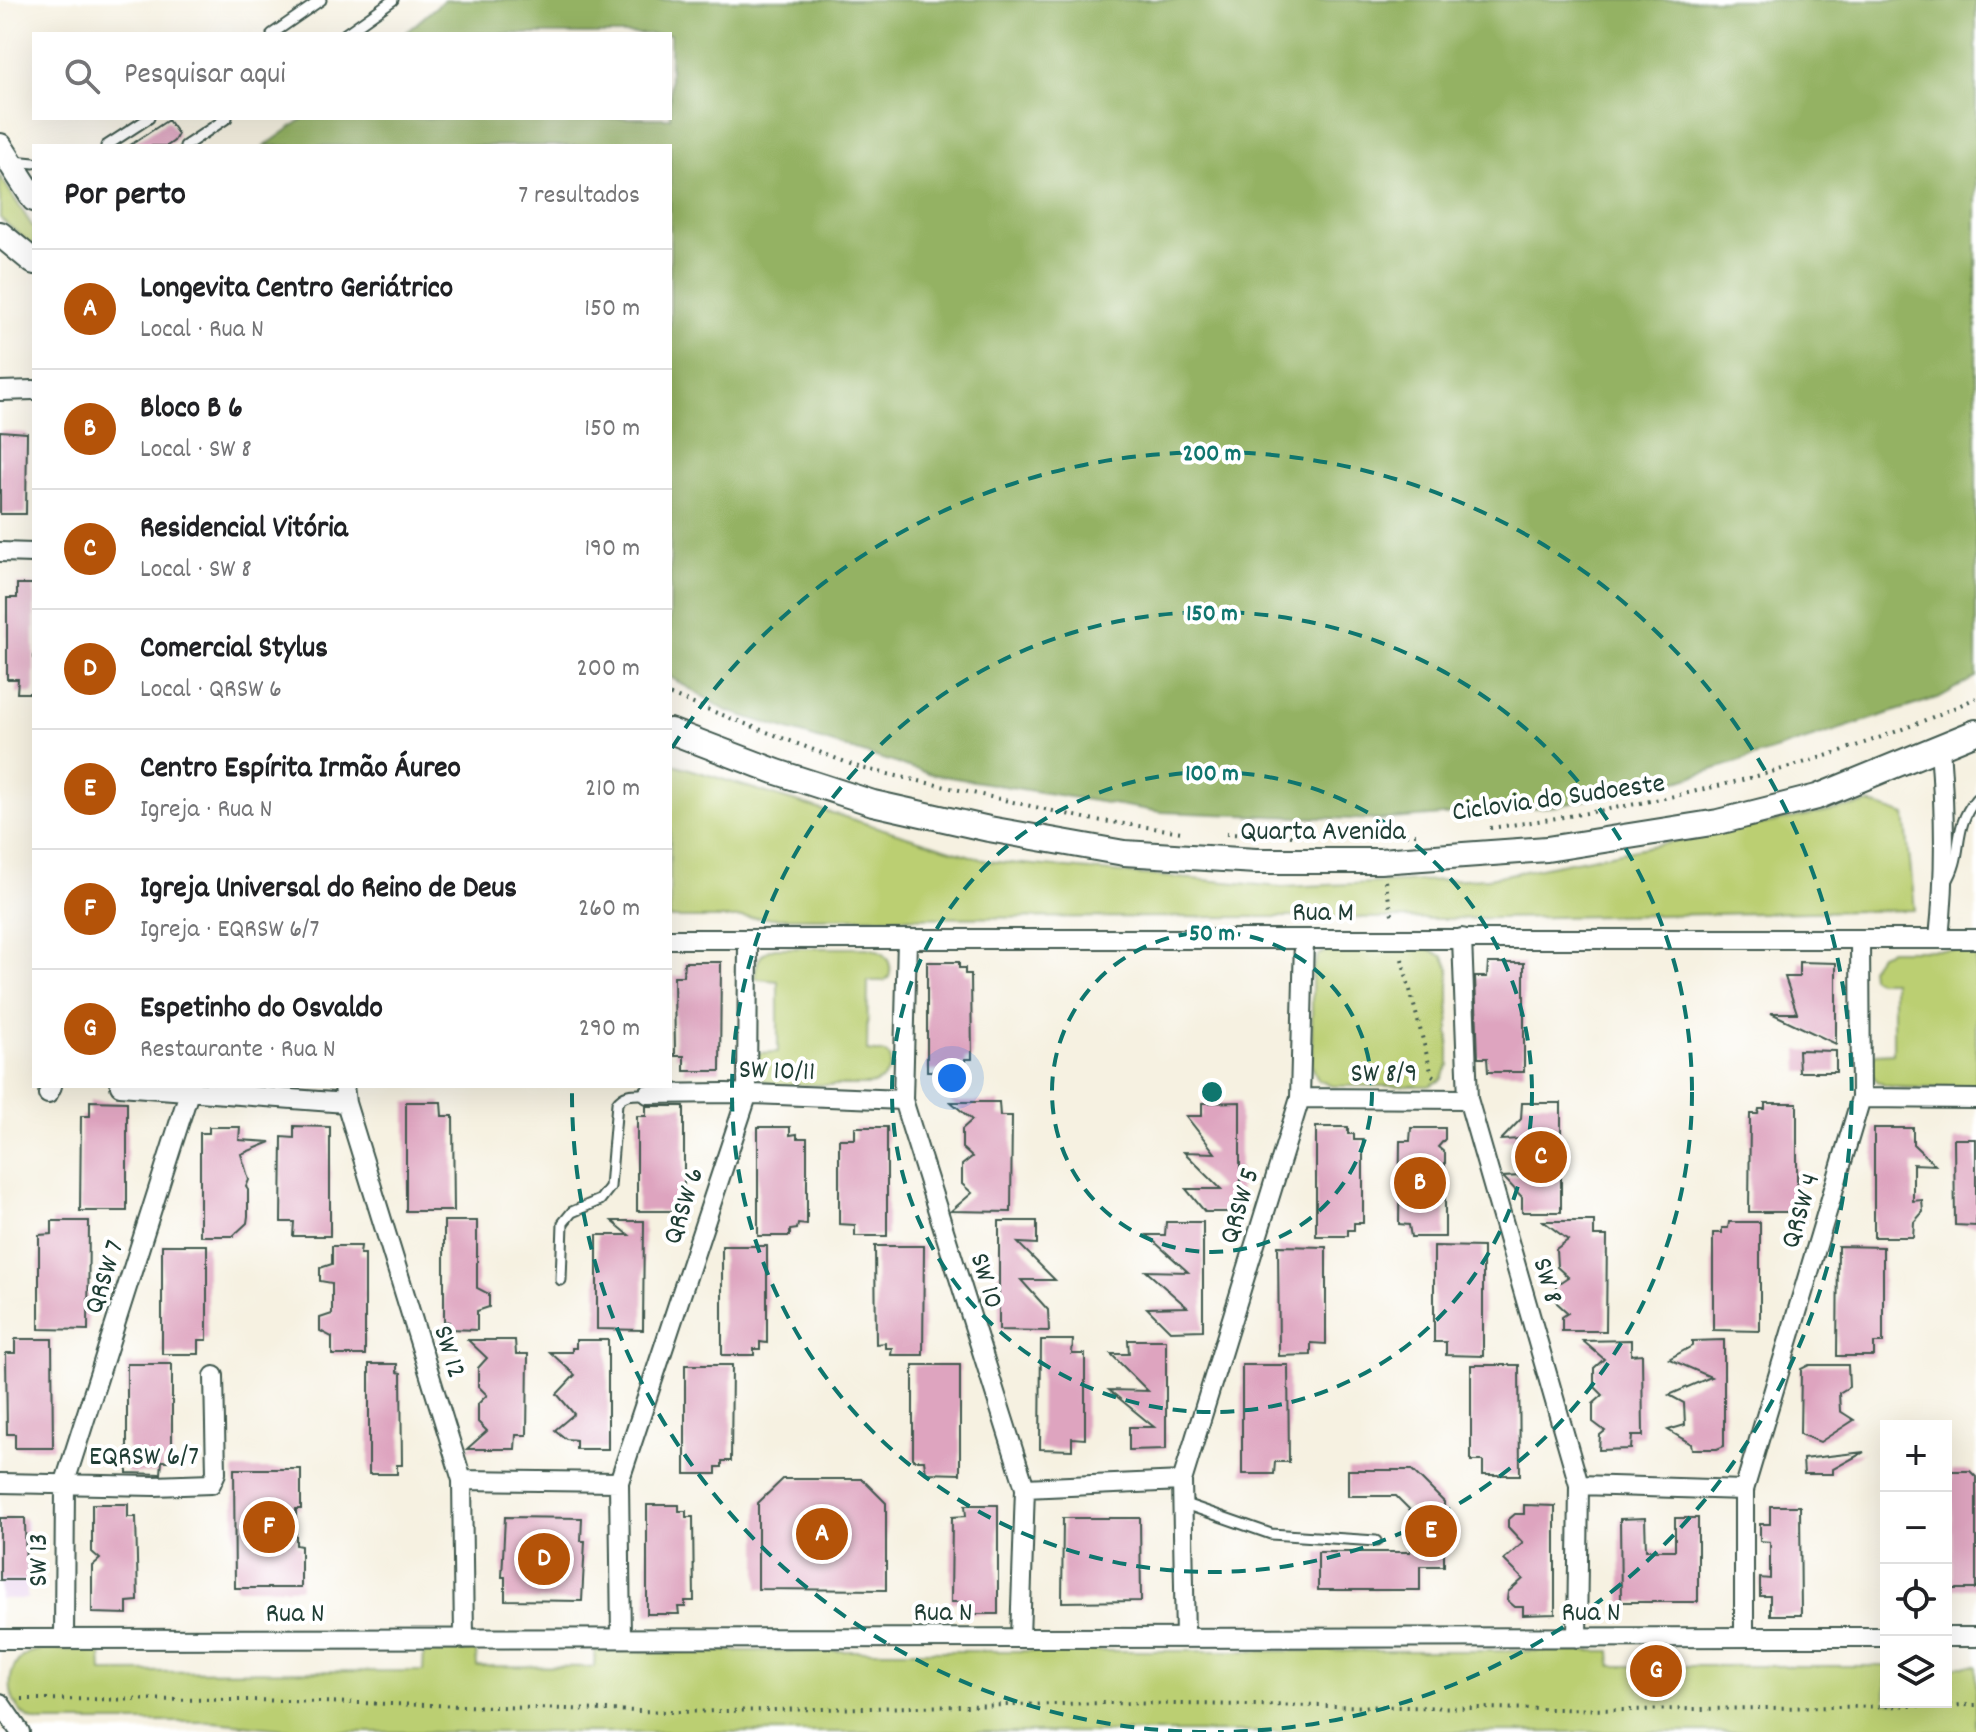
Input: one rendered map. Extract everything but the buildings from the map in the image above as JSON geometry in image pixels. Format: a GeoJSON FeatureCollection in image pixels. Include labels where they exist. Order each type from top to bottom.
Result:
{"type":"FeatureCollection","features":[{"type":"Feature","properties":{"kind":"main road"},"geometry":{"type":"LineString","coordinates":[[4,153],[32,196]]}},
{"type":"Feature","properties":{"kind":"main road"},"geometry":{"type":"LineString","coordinates":[[0,234],[32,260]]}},
{"type":"Feature","properties":{"kind":"main road","name":"Quarta Avenida"},"geometry":{"type":"LineString","coordinates":[[672,732],[777,772],[873,803],[1124,853],[1256,861],[1380,861],[1547,849],[1718,822],[1817,797],[1976,732]]}},
{"type":"Feature","properties":{"kind":"street"},"geometry":{"type":"LineString","coordinates":[[0,391],[32,390]]}},
{"type":"Feature","properties":{"kind":"street"},"geometry":{"type":"LineString","coordinates":[[0,552],[32,553]]}},
{"type":"Feature","properties":{"kind":"street"},"geometry":{"type":"LineString","coordinates":[[1939,938],[1945,886],[1940,748]]}},
{"type":"Feature","properties":{"kind":"street","name":"SW 8"},"geometry":{"type":"LineString","coordinates":[[1462,938],[1468,1099],[1579,1485],[1577,1638]]}},
{"type":"Feature","properties":{"kind":"street","name":"Rua M"},"geometry":{"type":"LineString","coordinates":[[672,939],[1976,939]]}},
{"type":"Feature","properties":{"kind":"street","name":"QRSW 6"},"geometry":{"type":"LineString","coordinates":[[621,1638],[619,1482],[747,1096],[748,939]]}},
{"type":"Feature","properties":{"kind":"street","name":"SW 10"},"geometry":{"type":"LineString","coordinates":[[907,939],[903,1100],[1025,1488],[1020,1638]]}},
{"type":"Feature","properties":{"kind":"street","name":"QRSW 5"},"geometry":{"type":"LineString","coordinates":[[1185,1638],[1182,1481],[1300,1098],[1304,939]]}},
{"type":"Feature","properties":{"kind":"street","name":"QRSW 4"},"geometry":{"type":"LineString","coordinates":[[1744,1637],[1744,1490],[1861,1098],[1860,939]]}},
{"type":"Feature","properties":{"kind":"street"},"geometry":{"type":"LineString","coordinates":[[191,1088],[345,1094]]}},
{"type":"Feature","properties":{"kind":"street","name":"QRSW 7"},"geometry":{"type":"LineString","coordinates":[[65,1482],[191,1088]]}},
{"type":"Feature","properties":{"kind":"street","name":"SW 10/11"},"geometry":{"type":"LineString","coordinates":[[648,1090],[903,1100]]}},
{"type":"Feature","properties":{"kind":"street","name":"SW 12"},"geometry":{"type":"LineString","coordinates":[[345,1094],[462,1480],[464,1639]]}},
{"type":"Feature","properties":{"kind":"street","name":"SW 8/9"},"geometry":{"type":"LineString","coordinates":[[1300,1098],[1468,1099]]}},
{"type":"Feature","properties":{"kind":"street"},"geometry":{"type":"LineString","coordinates":[[1861,1098],[1976,1099]]}},
{"type":"Feature","properties":{"kind":"street","name":"EQRSW 6/7"},"geometry":{"type":"LineString","coordinates":[[65,1482],[154,1486],[211,1484],[216,1473],[214,1376]]}},
{"type":"Feature","properties":{"kind":"street"},"geometry":{"type":"LineString","coordinates":[[462,1480],[619,1482]]}},
{"type":"Feature","properties":{"kind":"street"},"geometry":{"type":"LineString","coordinates":[[1025,1488],[1182,1481]]}},
{"type":"Feature","properties":{"kind":"street"},"geometry":{"type":"LineString","coordinates":[[0,1483],[65,1482]]}},
{"type":"Feature","properties":{"kind":"street","name":"SW 13"},"geometry":{"type":"LineString","coordinates":[[64,1639],[65,1482]]}},
{"type":"Feature","properties":{"kind":"street"},"geometry":{"type":"LineString","coordinates":[[1579,1485],[1744,1490]]}},
{"type":"Feature","properties":{"kind":"street","name":"Rua N"},"geometry":{"type":"LineString","coordinates":[[0,1639],[1880,1637]]}},
{"type":"Feature","properties":{"kind":"street"},"geometry":{"type":"LineString","coordinates":[[1952,1637],[1976,1637]]}},
{"type":"Feature","properties":{"kind":"street"},"geometry":{"type":"LineString","coordinates":[[7,1697],[20,1732]]}},
{"type":"Feature","properties":{"kind":"lane"},"geometry":{"type":"LineString","coordinates":[[275,32],[321,0]]}},
{"type":"Feature","properties":{"kind":"lane"},"geometry":{"type":"LineString","coordinates":[[348,32],[393,0]]}},
{"type":"Feature","properties":{"kind":"lane"},"geometry":{"type":"LineString","coordinates":[[109,144],[146,120]]}},
{"type":"Feature","properties":{"kind":"lane"},"geometry":{"type":"LineString","coordinates":[[188,144],[223,120]]}},
{"type":"Feature","properties":{"kind":"lane"},"geometry":{"type":"LineString","coordinates":[[4,153],[32,162]]}},
{"type":"Feature","properties":{"kind":"lane"},"geometry":{"type":"LineString","coordinates":[[1945,886],[1955,869],[1962,818],[1976,799]]}},
{"type":"Feature","properties":{"kind":"lane"},"geometry":{"type":"LineString","coordinates":[[561,1280],[563,1223],[572,1212],[600,1200],[610,1187],[617,1103],[621,1097],[648,1090]]}},
{"type":"Feature","properties":{"kind":"lane"},"geometry":{"type":"LineString","coordinates":[[1182,1503],[1271,1534],[1376,1541]]}},
{"type":"Feature","properties":{"kind":"path"},"geometry":{"type":"LineString","coordinates":[[672,696],[861,768],[1089,819],[1193,834]]}},
{"type":"Feature","properties":{"kind":"path","name":"Ciclovia do Sudoeste"},"geometry":{"type":"LineString","coordinates":[[1490,828],[1580,816],[1682,796],[1799,764],[1912,727],[1976,698]]}},
{"type":"Feature","properties":{"kind":"path","name":"Ciclovia do Sudoeste"},"geometry":{"type":"LineString","coordinates":[[1222,834],[1357,836],[1431,833]]}},
{"type":"Feature","properties":{"kind":"path"},"geometry":{"type":"LineString","coordinates":[[1380,861],[1432,1075],[1468,1099]]}},
{"type":"Feature","properties":{"kind":"path"},"geometry":{"type":"LineString","coordinates":[[7,1697],[23,1701],[251,1700],[674,1712],[1106,1703],[1625,1710],[1976,1705]]}},
{"type":"Feature","properties":{"kind":"shaded area"},"geometry":{"type":"Polygon","coordinates":[[[0,1521],[27,1521],[27,1599],[0,1599],[0,1521]]]}},
{"type":"Feature","properties":{"kind":"green space"},"geometry":{"type":"Polygon","coordinates":[[[444,0],[1976,0],[1976,677],[1940,697],[1681,780],[1557,806],[1379,820],[1161,812],[931,774],[727,711],[672,678],[672,144],[268,144],[301,120],[672,120],[672,32],[406,32],[444,0]]]}},
{"type":"Feature","properties":{"kind":"green space"},"geometry":{"type":"Polygon","coordinates":[[[0,176],[32,226],[32,245],[0,218],[0,176]]]}},
{"type":"Feature","properties":{"kind":"green space"},"geometry":{"type":"Polygon","coordinates":[[[672,764],[987,861],[1282,887],[1489,878],[1870,803],[1905,815],[1915,910],[1446,919],[672,918],[672,764]]]}},
{"type":"Feature","properties":{"kind":"green space"},"geometry":{"type":"Polygon","coordinates":[[[775,948],[867,948],[886,957],[890,966],[889,977],[884,981],[868,981],[867,1051],[885,1053],[890,1057],[890,1067],[883,1079],[869,1085],[774,1085],[758,1075],[754,1058],[759,1053],[778,1052],[778,981],[755,976],[760,958],[775,948]]]}},
{"type":"Feature","properties":{"kind":"green space"},"geometry":{"type":"Polygon","coordinates":[[[1333,948],[1428,949],[1444,957],[1449,969],[1449,1065],[1441,1080],[1429,1086],[1332,1086],[1318,1080],[1312,1066],[1312,970],[1318,955],[1333,948]]]}},
{"type":"Feature","properties":{"kind":"green space"},"geometry":{"type":"Polygon","coordinates":[[[1890,950],[1976,950],[1976,1087],[1889,1086],[1878,1082],[1873,1076],[1870,1065],[1872,1057],[1893,1053],[1893,981],[1877,981],[1871,977],[1870,968],[1880,954],[1890,950]]]}},
{"type":"Feature","properties":{"kind":"green space"},"geometry":{"type":"Polygon","coordinates":[[[41,1650],[101,1650],[102,1672],[423,1671],[424,1651],[476,1651],[477,1666],[594,1667],[595,1651],[1610,1651],[1611,1666],[1880,1666],[1880,1708],[1952,1708],[1952,1666],[1976,1666],[1976,1732],[312,1732],[214,1722],[40,1722],[27,1717],[12,1697],[12,1672],[18,1661],[28,1653],[41,1650]]]}},
{"type":"Feature","properties":{"kind":"place","name":"Residencial Vitória"},"geometry":{"type":"Point","coordinates":[1541,1157]}},
{"type":"Feature","properties":{"kind":"place","name":"Bloco B 6"},"geometry":{"type":"Point","coordinates":[1420,1183]}},
{"type":"Feature","properties":{"kind":"place","name":"Igreja Universal do Reino de Deus"},"geometry":{"type":"Point","coordinates":[269,1527]}},
{"type":"Feature","properties":{"kind":"place","name":"Centro Espírita Irmão Áureo"},"geometry":{"type":"Point","coordinates":[1431,1531]}},
{"type":"Feature","properties":{"kind":"place","name":"Longevita Centro Geriátrico"},"geometry":{"type":"Point","coordinates":[822,1534]}},
{"type":"Feature","properties":{"kind":"place","name":"Comercial Stylus"},"geometry":{"type":"Point","coordinates":[544,1559]}},
{"type":"Feature","properties":{"kind":"place","name":"Espetinho do Osvaldo"},"geometry":{"type":"Point","coordinates":[1656,1671]}}]}
